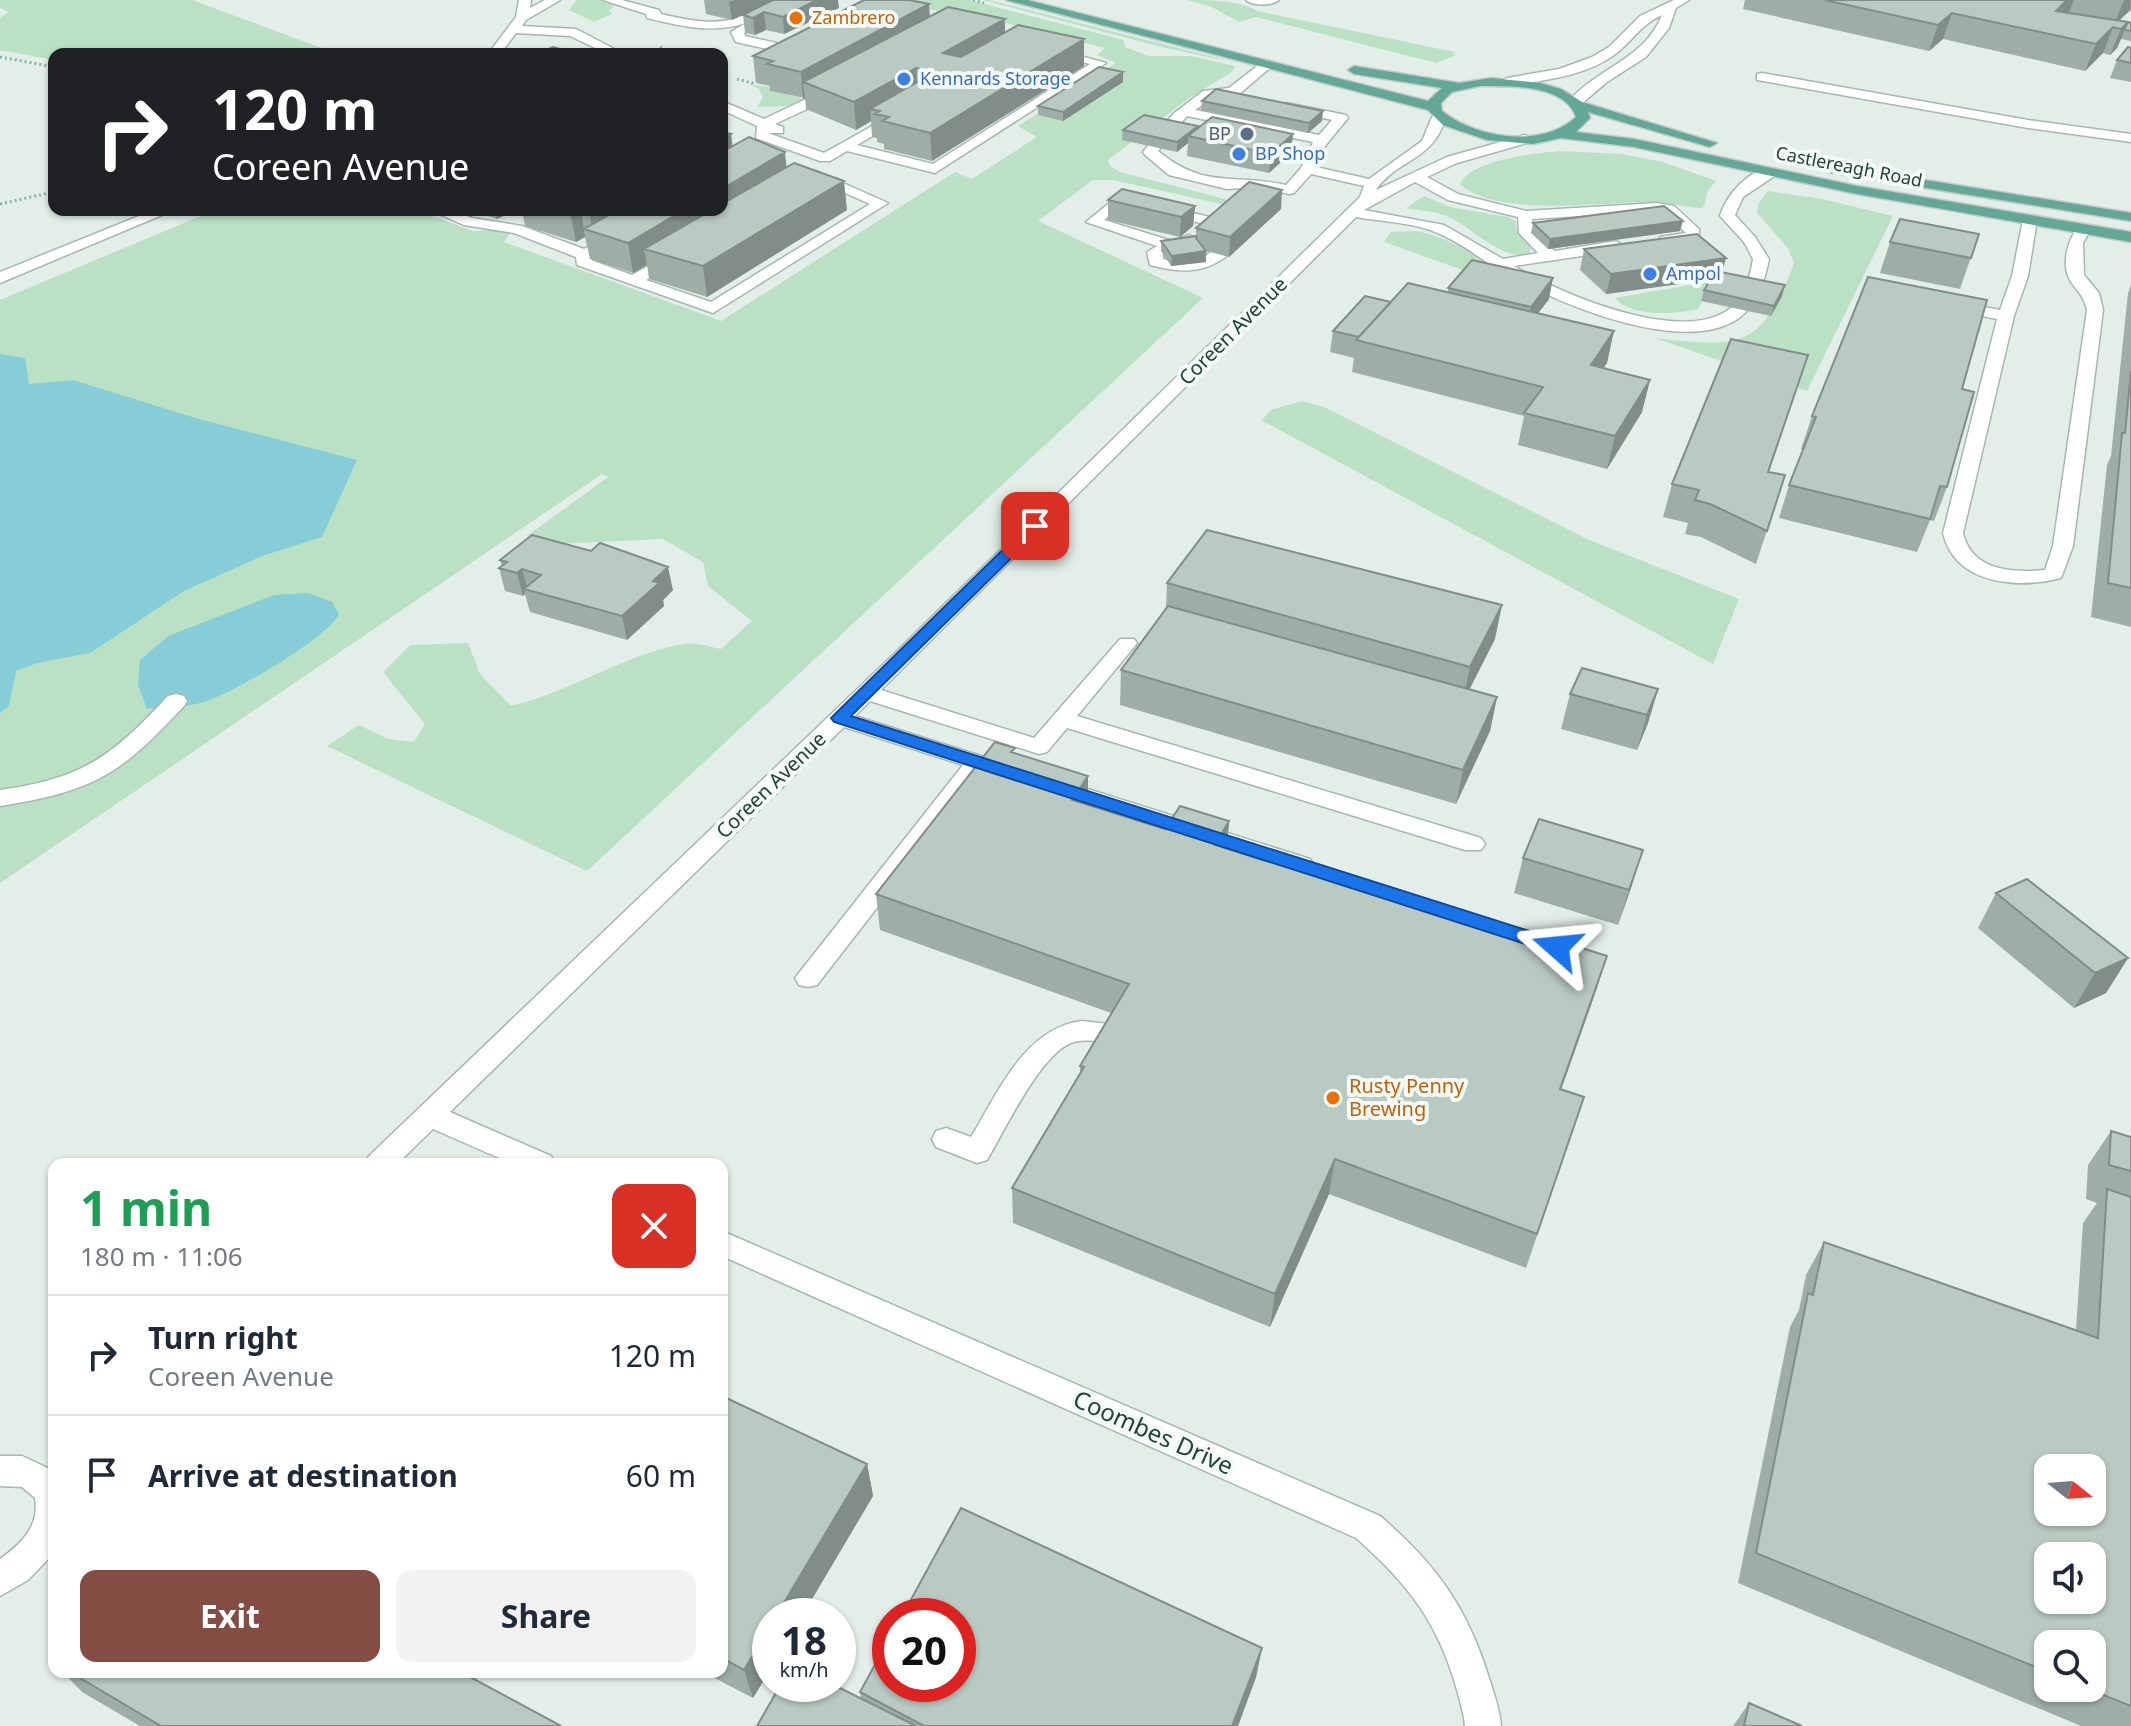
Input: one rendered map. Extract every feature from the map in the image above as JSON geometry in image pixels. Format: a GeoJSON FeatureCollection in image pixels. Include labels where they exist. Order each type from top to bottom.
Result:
{"type":"FeatureCollection","features":[{"type":"Feature","properties":{"kind":"main road"},"geometry":{"type":"LineString","coordinates":[[1012,0],[1270,63],[1436,112],[1436,97],[1457,86]]}},
{"type":"Feature","properties":{"kind":"main road"},"geometry":{"type":"LineString","coordinates":[[1068,0],[1356,70],[1457,86]]}},
{"type":"Feature","properties":{"kind":"main road","name":"Castlereagh Road"},"geometry":{"type":"LineString","coordinates":[[1457,86],[1507,82],[1546,89],[1576,103],[1683,137],[1768,157],[2131,217]]}},
{"type":"Feature","properties":{"kind":"main road"},"geometry":{"type":"LineString","coordinates":[[1560,134],[1579,124],[1583,118],[1576,103]]}},
{"type":"Feature","properties":{"kind":"main road","name":"Castlereagh Road"},"geometry":{"type":"LineString","coordinates":[[1436,112],[1474,133],[1525,139],[1560,134],[1634,143],[1771,172],[2131,237]]}},
{"type":"Feature","properties":{"kind":"street"},"geometry":{"type":"LineString","coordinates":[[522,17],[525,0]]}},
{"type":"Feature","properties":{"kind":"street"},"geometry":{"type":"LineString","coordinates":[[499,48],[522,17],[554,0]]}},
{"type":"Feature","properties":{"kind":"street"},"geometry":{"type":"LineString","coordinates":[[609,0],[704,27],[722,28],[783,0]]}},
{"type":"Feature","properties":{"kind":"street"},"geometry":{"type":"LineString","coordinates":[[781,48],[744,40],[737,37],[737,32],[803,0]]}},
{"type":"Feature","properties":{"kind":"street"},"geometry":{"type":"LineString","coordinates":[[1252,0],[1273,0]]}},
{"type":"Feature","properties":{"kind":"street"},"geometry":{"type":"LineString","coordinates":[[1507,82],[1563,72],[1593,62],[1610,52],[1641,21],[1683,0]]}},
{"type":"Feature","properties":{"kind":"street"},"geometry":{"type":"LineString","coordinates":[[1576,103],[1592,83],[1641,57],[1661,31],[1670,8]]}},
{"type":"Feature","properties":{"kind":"street"},"geometry":{"type":"LineString","coordinates":[[513,29],[572,32],[605,48]]}},
{"type":"Feature","properties":{"kind":"street"},"geometry":{"type":"LineString","coordinates":[[844,146],[935,169],[1100,63],[1035,46]]}},
{"type":"Feature","properties":{"kind":"street"},"geometry":{"type":"LineString","coordinates":[[1270,63],[1240,94],[1208,94],[1185,112],[1150,152],[1174,172],[1193,178],[1227,185],[1259,183],[1289,190]]}},
{"type":"Feature","properties":{"kind":"street"},"geometry":{"type":"LineString","coordinates":[[1762,77],[2028,124],[2131,138]]}},
{"type":"Feature","properties":{"kind":"street"},"geometry":{"type":"LineString","coordinates":[[825,158],[761,135],[764,124],[849,83]]}},
{"type":"Feature","properties":{"kind":"street"},"geometry":{"type":"LineString","coordinates":[[1270,207],[1308,169],[1321,140],[1341,118],[1279,103]]}},
{"type":"Feature","properties":{"kind":"street"},"geometry":{"type":"LineString","coordinates":[[654,216],[585,255],[582,262],[713,308],[881,203],[808,178],[803,169],[912,106]]}},
{"type":"Feature","properties":{"kind":"street"},"geometry":{"type":"LineString","coordinates":[[728,108],[764,124]]}},
{"type":"Feature","properties":{"kind":"street"},"geometry":{"type":"LineString","coordinates":[[1185,112],[1321,140]]}},
{"type":"Feature","properties":{"kind":"street","name":"Coreen Avenue"},"geometry":{"type":"LineString","coordinates":[[385,1158],[866,693],[1363,199],[1381,174],[1429,144],[1437,130],[1436,112]]}},
{"type":"Feature","properties":{"kind":"street","name":"Coreen Avenue"},"geometry":{"type":"LineString","coordinates":[[1363,199],[1452,160],[1525,139]]}},
{"type":"Feature","properties":{"kind":"street"},"geometry":{"type":"LineString","coordinates":[[1308,169],[1363,199],[1448,232],[1552,291],[1605,311],[1659,324],[1706,326],[1732,316],[1757,282],[1761,259],[1750,240],[1727,216]]}},
{"type":"Feature","properties":{"kind":"street"},"geometry":{"type":"LineString","coordinates":[[1727,216],[1731,201],[1744,187],[1771,172]]}},
{"type":"Feature","properties":{"kind":"street"},"geometry":{"type":"LineString","coordinates":[[1416,177],[1453,197],[1526,215],[1657,207],[1669,209],[1694,232],[1694,236],[1549,254],[1500,264]]}},
{"type":"Feature","properties":{"kind":"street"},"geometry":{"type":"LineString","coordinates":[[1249,226],[1209,264],[1194,269],[1173,268],[1155,262],[1155,252],[1195,239],[1259,183]]}},
{"type":"Feature","properties":{"kind":"street"},"geometry":{"type":"LineString","coordinates":[[1170,245],[1093,222],[1118,200],[1214,222]]}},
{"type":"Feature","properties":{"kind":"street"},"geometry":{"type":"LineString","coordinates":[[1526,215],[1523,222],[1525,233],[1549,254]]}},
{"type":"Feature","properties":{"kind":"street"},"geometry":{"type":"LineString","coordinates":[[0,278],[152,216]]}},
{"type":"Feature","properties":{"kind":"street"},"geometry":{"type":"LineString","coordinates":[[453,216],[469,222],[505,227],[585,255]]}},
{"type":"Feature","properties":{"kind":"street"},"geometry":{"type":"LineString","coordinates":[[505,227],[528,216]]}},
{"type":"Feature","properties":{"kind":"street"},"geometry":{"type":"LineString","coordinates":[[1680,220],[1727,216]]}},
{"type":"Feature","properties":{"kind":"street"},"geometry":{"type":"LineString","coordinates":[[2030,220],[2020,276],[2006,316],[1953,533],[1956,548],[1971,565],[2038,580],[2054,574],[2063,546],[2095,310],[2091,293],[2076,276],[2075,243],[2083,229]]}},
{"type":"Feature","properties":{"kind":"street"},"geometry":{"type":"LineString","coordinates":[[633,281],[684,250]]}},
{"type":"Feature","properties":{"kind":"street"},"geometry":{"type":"LineString","coordinates":[[1937,302],[2006,316]]}},
{"type":"Feature","properties":{"kind":"street"},"geometry":{"type":"LineString","coordinates":[[866,693],[1039,747],[1127,643]]}},
{"type":"Feature","properties":{"kind":"street"},"geometry":{"type":"LineString","coordinates":[[0,798],[68,786],[90,778],[113,765],[176,701]]}},
{"type":"Feature","properties":{"kind":"street"},"geometry":{"type":"LineString","coordinates":[[839,718],[1329,874]]}},
{"type":"Feature","properties":{"kind":"street"},"geometry":{"type":"LineString","coordinates":[[1063,719],[1473,844]]}},
{"type":"Feature","properties":{"kind":"street"},"geometry":{"type":"LineString","coordinates":[[808,978],[978,762]]}},
{"type":"Feature","properties":{"kind":"street"},"geometry":{"type":"LineString","coordinates":[[946,1139],[977,1152],[1031,1065],[1057,1037],[1082,1030],[1120,1033]]}},
{"type":"Feature","properties":{"kind":"street"},"geometry":{"type":"LineString","coordinates":[[430,1115],[527,1158]]}},
{"type":"Feature","properties":{"kind":"street","name":"Coombes Drive"},"geometry":{"type":"LineString","coordinates":[[728,1246],[1368,1527],[1409,1562],[1445,1607],[1467,1663],[1483,1726]]}},
{"type":"Feature","properties":{"kind":"street"},"geometry":{"type":"LineString","coordinates":[[0,1471],[29,1471],[48,1479]]}},
{"type":"Feature","properties":{"kind":"street"},"geometry":{"type":"LineString","coordinates":[[0,1579],[31,1555],[48,1529]]}},
{"type":"Feature","properties":{"kind":"path"},"geometry":{"type":"LineString","coordinates":[[0,57],[48,66]]}},
{"type":"Feature","properties":{"kind":"path"},"geometry":{"type":"LineString","coordinates":[[752,83],[766,75]]}},
{"type":"Feature","properties":{"kind":"path"},"geometry":{"type":"LineString","coordinates":[[0,204],[48,193]]}},
{"type":"Feature","properties":{"kind":"green space"},"geometry":{"type":"Polygon","coordinates":[[[0,0],[192,0],[322,48],[48,48],[48,59],[0,50],[0,18],[9,12],[0,8],[0,0]]]}},
{"type":"Feature","properties":{"kind":"green space"},"geometry":{"type":"Polygon","coordinates":[[[577,0],[603,0],[614,6],[609,11],[612,14],[594,22],[569,10],[577,0]]]}},
{"type":"Feature","properties":{"kind":"green space"},"geometry":{"type":"Polygon","coordinates":[[[891,0],[969,0],[1124,40],[1125,47],[1149,56],[1190,56],[1235,66],[1232,72],[1189,98],[1108,160],[1110,166],[1120,172],[1229,200],[1226,205],[1113,180],[1093,180],[1038,221],[1203,298],[587,871],[327,746],[359,725],[388,739],[414,742],[425,724],[383,672],[410,645],[468,643],[480,674],[511,706],[661,649],[697,644],[721,649],[752,621],[708,586],[703,562],[663,539],[555,544],[527,536],[608,477],[602,474],[0,883],[0,300],[201,216],[432,216],[473,231],[505,230],[510,233],[504,242],[721,321],[955,172],[972,179],[1037,137],[1018,126],[1116,63],[1097,55],[1105,48],[982,17],[957,16],[891,0]]]}},
{"type":"Feature","properties":{"kind":"green space"},"geometry":{"type":"Polygon","coordinates":[[[983,0],[989,0],[1237,63],[1161,47],[983,0]]]}},
{"type":"Feature","properties":{"kind":"green space"},"geometry":{"type":"Polygon","coordinates":[[[1187,0],[1233,3],[1257,11],[1455,52],[1453,54],[1456,55],[1436,63],[1256,17],[1239,22],[1210,6],[1187,0]]]}},
{"type":"Feature","properties":{"kind":"green space"},"geometry":{"type":"Polygon","coordinates":[[[748,84],[778,88],[774,91],[805,99],[788,106],[757,107],[763,97],[758,88],[748,84]]]}},
{"type":"Feature","properties":{"kind":"green space"},"geometry":{"type":"Polygon","coordinates":[[[1560,151],[1621,154],[1663,162],[1716,181],[1707,192],[1702,208],[1653,202],[1525,205],[1477,195],[1460,184],[1466,176],[1490,164],[1560,151]]]}},
{"type":"Feature","properties":{"kind":"green space"},"geometry":{"type":"Polygon","coordinates":[[[1768,191],[1822,199],[1893,216],[1807,391],[1655,338],[1708,343],[1728,341],[1745,336],[1759,327],[1771,312],[1794,263],[1788,248],[1757,213],[1758,204],[1768,191]]]}},
{"type":"Feature","properties":{"kind":"green space"},"geometry":{"type":"Polygon","coordinates":[[[1424,196],[1450,207],[1508,217],[1515,221],[1517,232],[1531,247],[1530,252],[1512,254],[1446,216],[1406,208],[1424,196]]]}},
{"type":"Feature","properties":{"kind":"green space"},"geometry":{"type":"Polygon","coordinates":[[[1415,231],[1460,247],[1527,293],[1384,242],[1391,232],[1415,231]]]}},
{"type":"Feature","properties":{"kind":"green space"},"geometry":{"type":"Polygon","coordinates":[[[1713,281],[1698,309],[1689,311],[1643,312],[1615,298],[1713,281]]]}},
{"type":"Feature","properties":{"kind":"green space"},"geometry":{"type":"Polygon","coordinates":[[[1302,401],[1324,407],[1587,539],[1739,599],[1713,664],[1261,420],[1271,410],[1302,401]]]}},
{"type":"Feature","properties":{"kind":"water"},"geometry":{"type":"Polygon","coordinates":[[[0,354],[25,358],[29,384],[73,380],[199,419],[357,460],[322,537],[262,556],[184,591],[90,653],[37,663],[16,671],[9,706],[0,713],[0,354]]]}},
{"type":"Feature","properties":{"kind":"water"},"geometry":{"type":"Polygon","coordinates":[[[308,593],[332,602],[339,614],[299,650],[217,697],[183,706],[147,709],[138,685],[140,660],[168,636],[274,595],[308,593]]]}},
{"type":"Feature","properties":{"kind":"building"},"geometry":{"type":"Polygon","coordinates":[[[773,0],[817,0],[783,17],[764,12],[753,18],[743,15],[773,0]]]}},
{"type":"Feature","properties":{"kind":"building"},"geometry":{"type":"Polygon","coordinates":[[[864,0],[909,0],[929,4],[801,72],[767,64],[773,61],[753,56],[864,0]]]}},
{"type":"Feature","properties":{"kind":"building"},"geometry":{"type":"Polygon","coordinates":[[[1825,0],[2067,0],[2056,11],[2128,22],[2121,29],[2113,27],[2096,44],[1952,13],[1938,25],[1825,0]]]}},
{"type":"Feature","properties":{"kind":"building"},"geometry":{"type":"Polygon","coordinates":[[[948,7],[1005,19],[943,53],[961,57],[1018,25],[1084,39],[930,133],[882,121],[889,117],[875,114],[880,111],[870,109],[935,72],[916,68],[854,102],[803,82],[948,7]]]}},
{"type":"Feature","properties":{"kind":"building"},"geometry":{"type":"Polygon","coordinates":[[[2128,22],[2131,23],[2131,31],[2124,30],[2128,22]]]}},
{"type":"Feature","properties":{"kind":"building"},"geometry":{"type":"Polygon","coordinates":[[[2128,47],[2131,48],[2131,63],[2117,60],[2128,47]]]}},
{"type":"Feature","properties":{"kind":"building"},"geometry":{"type":"Polygon","coordinates":[[[1099,67],[1123,72],[1063,112],[1038,106],[1099,67]]]}},
{"type":"Feature","properties":{"kind":"building"},"geometry":{"type":"Polygon","coordinates":[[[1216,89],[1323,111],[1309,123],[1202,101],[1216,89]]]}},
{"type":"Feature","properties":{"kind":"building"},"geometry":{"type":"Polygon","coordinates":[[[1144,115],[1198,126],[1177,142],[1123,130],[1144,115]]]}},
{"type":"Feature","properties":{"kind":"building"},"geometry":{"type":"Polygon","coordinates":[[[1212,117],[1293,134],[1271,154],[1188,136],[1212,117]]]}},
{"type":"Feature","properties":{"kind":"building"},"geometry":{"type":"Polygon","coordinates":[[[749,137],[785,152],[728,185],[728,149],[749,137]]]}},
{"type":"Feature","properties":{"kind":"building"},"geometry":{"type":"Polygon","coordinates":[[[794,163],[844,181],[703,266],[644,249],[702,216],[728,216],[728,201],[794,163]]]}},
{"type":"Feature","properties":{"kind":"building"},"geometry":{"type":"Polygon","coordinates":[[[1249,182],[1282,190],[1230,237],[1196,228],[1249,182]]]}},
{"type":"Feature","properties":{"kind":"building"},"geometry":{"type":"Polygon","coordinates":[[[1122,189],[1195,206],[1181,217],[1108,200],[1122,189]]]}},
{"type":"Feature","properties":{"kind":"building"},"geometry":{"type":"Polygon","coordinates":[[[1664,206],[1683,221],[1550,239],[1533,223],[1664,206]]]}},
{"type":"Feature","properties":{"kind":"building"},"geometry":{"type":"Polygon","coordinates":[[[607,216],[674,216],[628,243],[584,229],[607,216]]]}},
{"type":"Feature","properties":{"kind":"building"},"geometry":{"type":"Polygon","coordinates":[[[1900,219],[1979,234],[1971,258],[1890,242],[1900,219]]]}},
{"type":"Feature","properties":{"kind":"building"},"geometry":{"type":"Polygon","coordinates":[[[1697,234],[1726,258],[1611,274],[1584,249],[1697,234]]]}},
{"type":"Feature","properties":{"kind":"building"},"geometry":{"type":"Polygon","coordinates":[[[1196,236],[1206,251],[1172,256],[1161,241],[1196,236]]]}},
{"type":"Feature","properties":{"kind":"building"},"geometry":{"type":"Polygon","coordinates":[[[1472,260],[1553,278],[1531,307],[1448,288],[1472,260]]]}},
{"type":"Feature","properties":{"kind":"building"},"geometry":{"type":"Polygon","coordinates":[[[1716,271],[1785,285],[1774,306],[1704,290],[1716,271]]]}},
{"type":"Feature","properties":{"kind":"building"},"geometry":{"type":"Polygon","coordinates":[[[1868,277],[1987,300],[1962,389],[1974,392],[1947,487],[1940,486],[1930,519],[1789,485],[1816,417],[1812,416],[1868,277]]]}},
{"type":"Feature","properties":{"kind":"building"},"geometry":{"type":"Polygon","coordinates":[[[1408,283],[1614,331],[1591,365],[1650,380],[1615,436],[1524,413],[1543,387],[1356,340],[1408,283]]]}},
{"type":"Feature","properties":{"kind":"building"},"geometry":{"type":"Polygon","coordinates":[[[1365,296],[1391,302],[1359,337],[1333,331],[1365,296]]]}},
{"type":"Feature","properties":{"kind":"building"},"geometry":{"type":"Polygon","coordinates":[[[1731,339],[1808,355],[1768,472],[1785,475],[1767,531],[1695,500],[1699,490],[1672,484],[1731,339]]]}},
{"type":"Feature","properties":{"kind":"building"},"geometry":{"type":"Polygon","coordinates":[[[2131,371],[2131,588],[2108,583],[2131,371]]]}},
{"type":"Feature","properties":{"kind":"building"},"geometry":{"type":"Polygon","coordinates":[[[1207,530],[1502,605],[1470,667],[1167,583],[1207,530]]]}},
{"type":"Feature","properties":{"kind":"building"},"geometry":{"type":"Polygon","coordinates":[[[532,535],[591,551],[600,543],[668,567],[653,581],[659,583],[622,616],[524,589],[541,575],[522,569],[517,573],[499,568],[507,562],[500,560],[532,535]]]}},
{"type":"Feature","properties":{"kind":"building"},"geometry":{"type":"Polygon","coordinates":[[[1168,606],[1497,697],[1463,770],[1121,670],[1168,606]]]}},
{"type":"Feature","properties":{"kind":"building"},"geometry":{"type":"Polygon","coordinates":[[[1582,668],[1658,689],[1647,715],[1570,694],[1582,668]]]}},
{"type":"Feature","properties":{"kind":"building"},"geometry":{"type":"Polygon","coordinates":[[[995,742],[1015,748],[1011,752],[1088,776],[1072,800],[1165,829],[1180,806],[1229,821],[1215,845],[1266,861],[1273,850],[1607,956],[1560,1089],[1584,1097],[1537,1234],[1335,1159],[1275,1294],[1012,1188],[1129,984],[876,894],[995,742]]]}},
{"type":"Feature","properties":{"kind":"building"},"geometry":{"type":"Polygon","coordinates":[[[1539,819],[1643,850],[1629,890],[1523,858],[1539,819]]]}},
{"type":"Feature","properties":{"kind":"building"},"geometry":{"type":"Polygon","coordinates":[[[2027,879],[2128,958],[2095,973],[1996,893],[2027,879]]]}},
{"type":"Feature","properties":{"kind":"building"},"geometry":{"type":"Polygon","coordinates":[[[2111,1131],[2131,1137],[2131,1171],[2109,1165],[2111,1131]]]}},
{"type":"Feature","properties":{"kind":"building"},"geometry":{"type":"Polygon","coordinates":[[[2107,1189],[2131,1197],[2131,1706],[2106,1696],[2106,1630],[2034,1630],[2034,1666],[1756,1553],[1808,1293],[1813,1295],[1824,1242],[2098,1338],[2107,1189]]]}},
{"type":"Feature","properties":{"kind":"building"},"geometry":{"type":"Polygon","coordinates":[[[728,1399],[867,1464],[787,1598],[752,1598],[752,1657],[744,1670],[728,1661],[728,1399]]]}},
{"type":"Feature","properties":{"kind":"building"},"geometry":{"type":"Polygon","coordinates":[[[961,1508],[1262,1648],[1232,1726],[924,1726],[879,1702],[976,1702],[976,1598],[912,1598],[961,1508]]]}},
{"type":"Feature","properties":{"kind":"building"},"geometry":{"type":"Polygon","coordinates":[[[872,1670],[872,1698],[860,1692],[872,1670]]]}},
{"type":"Feature","properties":{"kind":"building"},"geometry":{"type":"Polygon","coordinates":[[[80,1678],[472,1678],[561,1726],[161,1726],[80,1678]]]}},
{"type":"Feature","properties":{"kind":"building"},"geometry":{"type":"Polygon","coordinates":[[[856,1696],[916,1726],[757,1726],[771,1702],[856,1702],[856,1696]]]}},
{"type":"Feature","properties":{"kind":"building"},"geometry":{"type":"Polygon","coordinates":[[[1749,1703],[1802,1726],[1744,1726],[1749,1703]]]}},
{"type":"Feature","properties":{"kind":"place","name":"Zambrero"},"geometry":{"type":"Point","coordinates":[796,18]}},
{"type":"Feature","properties":{"kind":"place","name":"Kennards Storage"},"geometry":{"type":"Point","coordinates":[904,79]}},
{"type":"Feature","properties":{"kind":"place","name":"BP"},"geometry":{"type":"Point","coordinates":[1247,134]}},
{"type":"Feature","properties":{"kind":"place","name":"BP Shop"},"geometry":{"type":"Point","coordinates":[1239,154]}},
{"type":"Feature","properties":{"kind":"place","name":"Ampol"},"geometry":{"type":"Point","coordinates":[1650,274]}},
{"type":"Feature","properties":{"kind":"place","name":"Rusty Penny Brewing"},"geometry":{"type":"Point","coordinates":[1333,1098]}},
{"type":"Feature","properties":{"kind":"route"},"geometry":{"type":"LineString","coordinates":[[1035,526],[839,718],[1557,947]]}}]}
